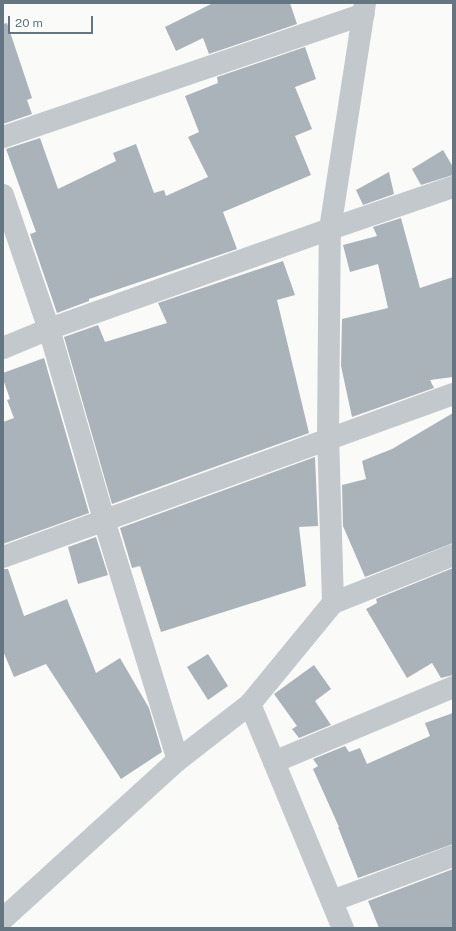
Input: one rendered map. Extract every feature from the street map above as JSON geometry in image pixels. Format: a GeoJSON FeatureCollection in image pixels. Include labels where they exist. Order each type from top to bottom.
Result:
{"type":"FeatureCollection","features":[{"type":"Feature","properties":{"kind":"street"},"geometry":{"type":"LineString","coordinates":[[3,137],[364,8],[330,229],[328,439],[333,603]]}},
{"type":"Feature","properties":{"kind":"street"},"geometry":{"type":"LineString","coordinates":[[3,348],[49,329],[453,187]]}},
{"type":"Feature","properties":{"kind":"street"},"geometry":{"type":"LineString","coordinates":[[3,195],[49,329],[104,520],[178,760]]}},
{"type":"Feature","properties":{"kind":"street"},"geometry":{"type":"LineString","coordinates":[[3,557],[453,394]]}},
{"type":"Feature","properties":{"kind":"street"},"geometry":{"type":"LineString","coordinates":[[3,919],[178,760],[250,704],[333,603],[453,555]]}},
{"type":"Feature","properties":{"kind":"street"},"geometry":{"type":"LineString","coordinates":[[274,762],[453,687]]}},
{"type":"Feature","properties":{"kind":"street"},"geometry":{"type":"LineString","coordinates":[[250,704],[343,928]]}},
{"type":"Feature","properties":{"kind":"street"},"geometry":{"type":"LineString","coordinates":[[332,901],[453,856]]}},
{"type":"Feature","properties":{"kind":"building"},"geometry":{"type":"Polygon","coordinates":[[[213,3],[290,3],[297,24],[209,54],[203,38],[176,51],[165,27],[213,3]]]}},
{"type":"Feature","properties":{"kind":"building"},"geometry":{"type":"Polygon","coordinates":[[[7,23],[32,98],[27,100],[32,114],[3,124],[3,24],[7,23]]]}},
{"type":"Feature","properties":{"kind":"building"},"geometry":{"type":"Polygon","coordinates":[[[305,47],[316,79],[295,87],[312,129],[295,136],[311,175],[223,212],[237,249],[89,299],[89,301],[57,313],[30,234],[36,232],[6,149],[40,138],[58,189],[116,161],[113,153],[136,144],[154,193],[164,190],[166,196],[208,177],[188,137],[199,132],[185,96],[218,83],[217,77],[305,47]]]}},
{"type":"Feature","properties":{"kind":"building"},"geometry":{"type":"Polygon","coordinates":[[[443,150],[453,167],[453,175],[421,185],[412,169],[443,150]]]}},
{"type":"Feature","properties":{"kind":"building"},"geometry":{"type":"Polygon","coordinates":[[[389,172],[394,194],[363,205],[356,190],[389,172]]]}},
{"type":"Feature","properties":{"kind":"building"},"geometry":{"type":"Polygon","coordinates":[[[401,218],[420,288],[453,277],[453,377],[430,380],[434,388],[352,417],[341,366],[342,319],[388,308],[378,264],[350,272],[343,245],[377,236],[373,227],[401,218]]]}},
{"type":"Feature","properties":{"kind":"building"},"geometry":{"type":"Polygon","coordinates":[[[283,261],[295,295],[277,300],[309,433],[112,504],[64,337],[98,325],[105,342],[167,323],[158,303],[283,261]]]}},
{"type":"Feature","properties":{"kind":"building"},"geometry":{"type":"Polygon","coordinates":[[[44,358],[89,513],[3,544],[3,422],[14,418],[7,400],[10,399],[3,379],[3,373],[44,358]]]}},
{"type":"Feature","properties":{"kind":"building"},"geometry":{"type":"Polygon","coordinates":[[[453,413],[453,543],[365,577],[343,526],[342,485],[366,479],[362,461],[392,449],[453,413]]]}},
{"type":"Feature","properties":{"kind":"building"},"geometry":{"type":"Polygon","coordinates":[[[315,457],[318,526],[299,527],[306,586],[161,632],[140,566],[132,568],[120,528],[315,457]]]}},
{"type":"Feature","properties":{"kind":"building"},"geometry":{"type":"Polygon","coordinates":[[[96,537],[108,575],[78,584],[68,547],[96,537]]]}},
{"type":"Feature","properties":{"kind":"building"},"geometry":{"type":"Polygon","coordinates":[[[453,568],[453,675],[441,678],[432,663],[407,678],[366,609],[377,603],[376,599],[453,568]]]}},
{"type":"Feature","properties":{"kind":"building"},"geometry":{"type":"Polygon","coordinates":[[[3,569],[8,569],[24,616],[67,599],[96,673],[120,658],[149,708],[162,752],[121,779],[46,664],[14,677],[3,651],[3,569]]]}},
{"type":"Feature","properties":{"kind":"building"},"geometry":{"type":"Polygon","coordinates":[[[208,654],[228,686],[208,700],[187,667],[208,654]]]}},
{"type":"Feature","properties":{"kind":"building"},"geometry":{"type":"Polygon","coordinates":[[[314,665],[331,689],[315,701],[331,725],[299,738],[292,729],[297,726],[274,694],[314,665]]]}},
{"type":"Feature","properties":{"kind":"building"},"geometry":{"type":"Polygon","coordinates":[[[453,713],[453,844],[358,878],[339,827],[313,769],[318,766],[313,759],[345,746],[349,752],[360,748],[367,764],[430,736],[425,723],[453,713]]]}},
{"type":"Feature","properties":{"kind":"building"},"geometry":{"type":"Polygon","coordinates":[[[453,869],[453,928],[379,928],[368,901],[453,869]]]}}]}
